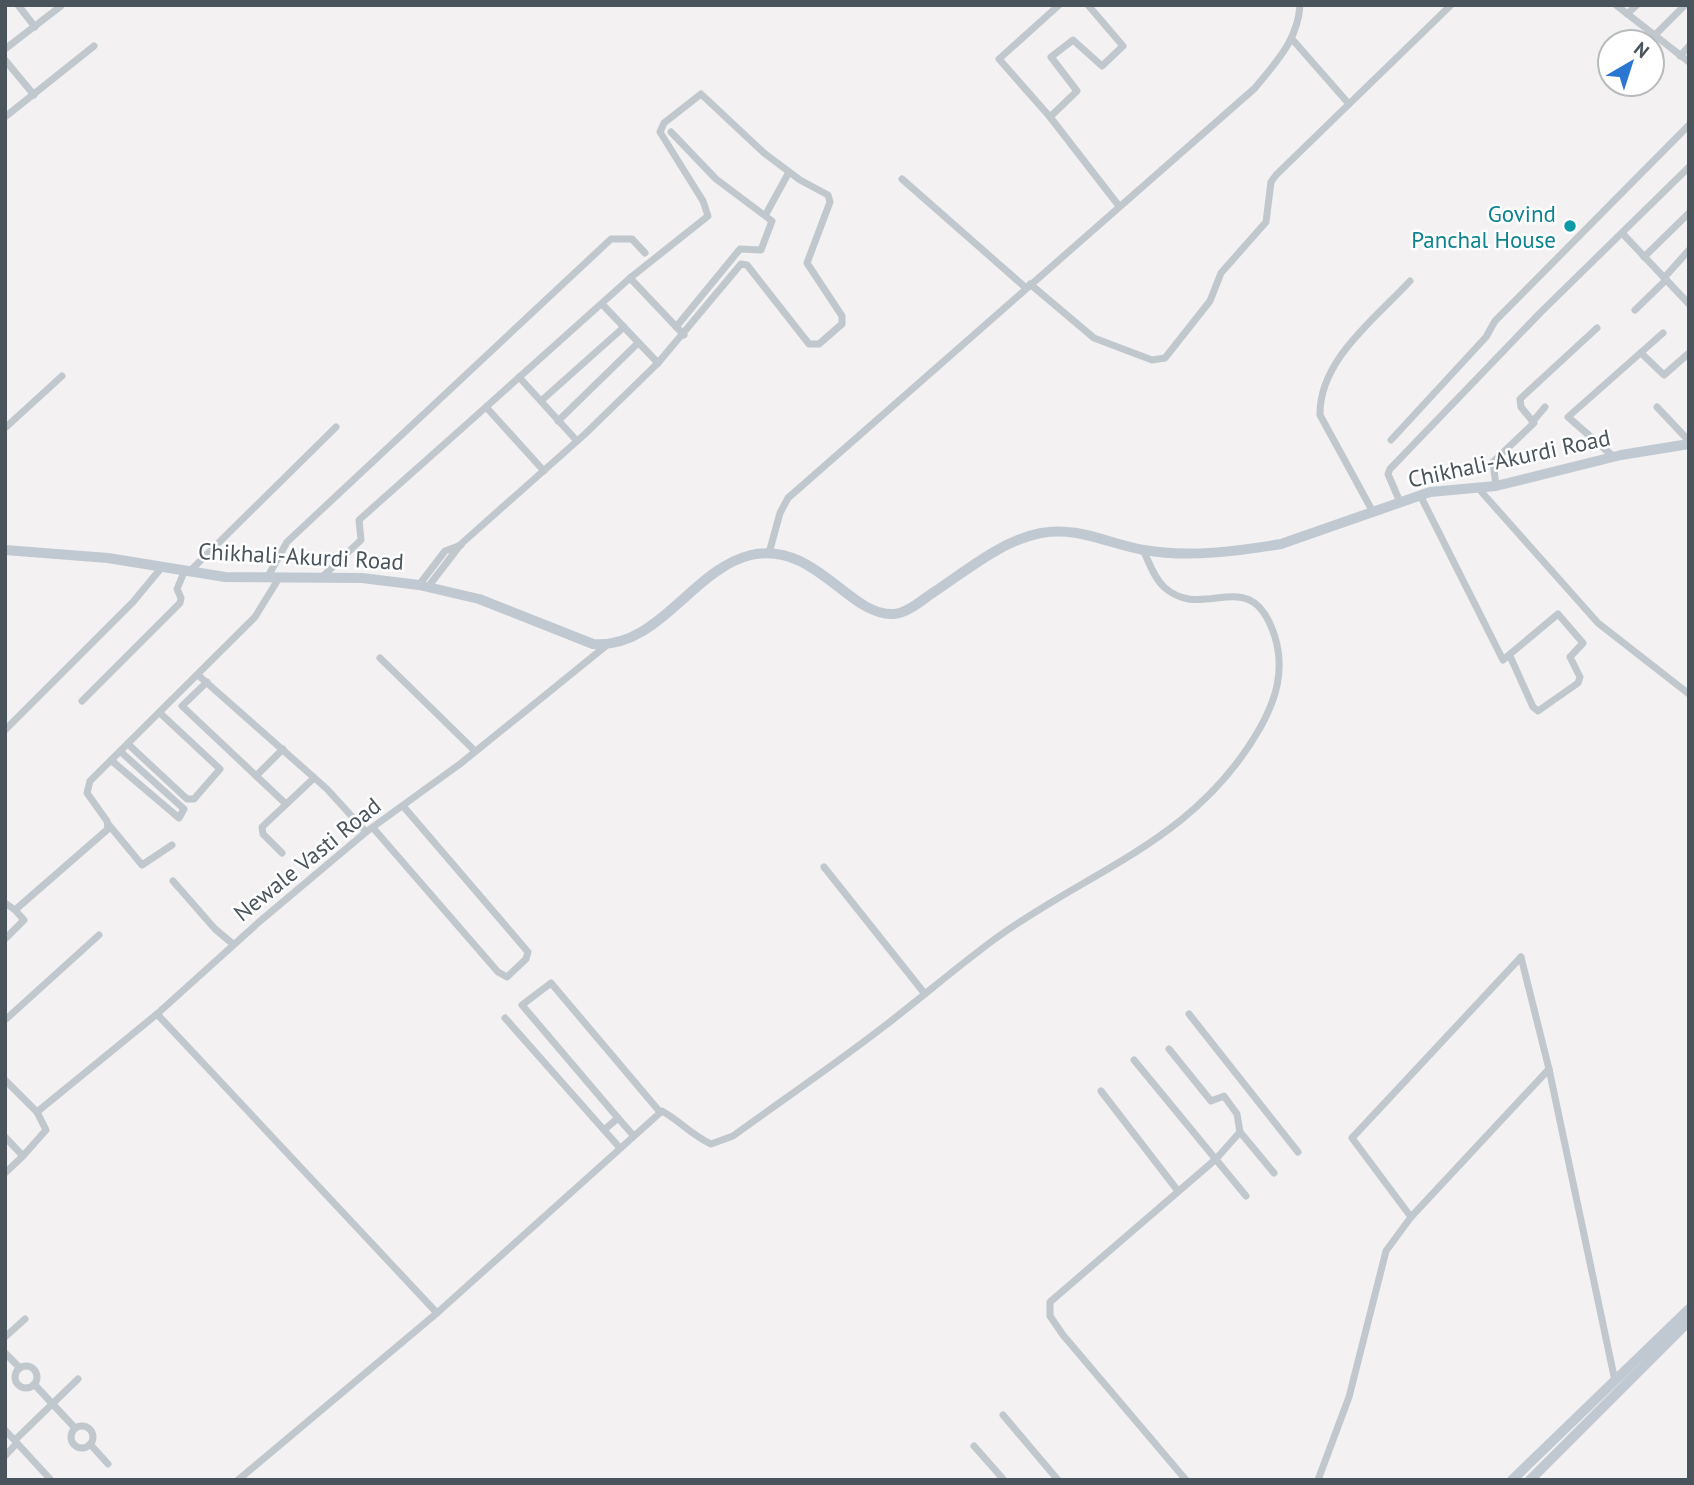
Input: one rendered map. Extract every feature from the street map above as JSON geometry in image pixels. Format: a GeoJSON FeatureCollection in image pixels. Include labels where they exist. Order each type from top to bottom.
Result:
{"type":"FeatureCollection","features":[{"type":"Feature","properties":{"kind":"main road","name":"Chikhali-Akurdi Road"},"geometry":{"type":"LineString","coordinates":[[1143,550],[1177,553],[1231,551],[1281,544],[1420,495],[1451,489],[1496,486],[1689,442]]}},
{"type":"Feature","properties":{"kind":"main road"},"geometry":{"type":"LineString","coordinates":[[607,645],[642,630],[733,563],[749,556],[769,553],[809,565],[872,608],[894,614],[916,604],[1023,537],[1067,531],[1143,550]]}},
{"type":"Feature","properties":{"kind":"main road","name":"Chikhali-Akurdi Road"},"geometry":{"type":"LineString","coordinates":[[5,550],[266,579],[362,578],[424,586],[479,599],[593,644],[607,645]]}},
{"type":"Feature","properties":{"kind":"main road"},"geometry":{"type":"LineString","coordinates":[[1512,1480],[1689,1309]]}},
{"type":"Feature","properties":{"kind":"main road"},"geometry":{"type":"LineString","coordinates":[[1530,1480],[1689,1321]]}},
{"type":"Feature","properties":{"kind":"street"},"geometry":{"type":"LineString","coordinates":[[18,5],[35,27]]}},
{"type":"Feature","properties":{"kind":"street"},"geometry":{"type":"LineString","coordinates":[[1059,5],[999,59],[1050,117],[1119,206]]}},
{"type":"Feature","properties":{"kind":"street"},"geometry":{"type":"LineString","coordinates":[[1050,117],[1077,91],[1051,62],[1051,57],[1073,40],[1102,66],[1123,46],[1088,5]]}},
{"type":"Feature","properties":{"kind":"street"},"geometry":{"type":"LineString","coordinates":[[769,553],[787,500],[1119,206],[1238,106],[1278,60],[1292,39],[1300,5]]}},
{"type":"Feature","properties":{"kind":"street"},"geometry":{"type":"LineString","coordinates":[[902,180],[1094,338],[1152,360],[1162,360],[1210,301],[1221,273],[1266,222],[1271,182],[1276,175],[1451,5]]}},
{"type":"Feature","properties":{"kind":"street"},"geometry":{"type":"LineString","coordinates":[[1616,5],[1644,28]]}},
{"type":"Feature","properties":{"kind":"street"},"geometry":{"type":"LineString","coordinates":[[1627,15],[1637,5]]}},
{"type":"Feature","properties":{"kind":"street"},"geometry":{"type":"LineString","coordinates":[[1662,28],[1685,5]]}},
{"type":"Feature","properties":{"kind":"street"},"geometry":{"type":"LineString","coordinates":[[5,49],[61,6]]}},
{"type":"Feature","properties":{"kind":"street"},"geometry":{"type":"LineString","coordinates":[[1292,39],[1349,104]]}},
{"type":"Feature","properties":{"kind":"street"},"geometry":{"type":"LineString","coordinates":[[1666,45],[1689,62]]}},
{"type":"Feature","properties":{"kind":"street"},"geometry":{"type":"LineString","coordinates":[[5,117],[94,46]]}},
{"type":"Feature","properties":{"kind":"street"},"geometry":{"type":"LineString","coordinates":[[1680,56],[1689,46]]}},
{"type":"Feature","properties":{"kind":"street"},"geometry":{"type":"LineString","coordinates":[[5,60],[34,94]]}},
{"type":"Feature","properties":{"kind":"street"},"geometry":{"type":"LineString","coordinates":[[320,578],[361,540],[359,520],[630,278],[708,216],[704,201],[660,132],[664,122],[701,94],[764,153],[830,197],[807,263],[842,316],[842,324],[819,344],[809,344],[747,265],[741,264],[684,335],[657,363],[544,471],[461,544],[445,551],[424,586]]}},
{"type":"Feature","properties":{"kind":"street"},"geometry":{"type":"LineString","coordinates":[[1391,440],[1486,337],[1495,321],[1689,125]]}},
{"type":"Feature","properties":{"kind":"street"},"geometry":{"type":"LineString","coordinates":[[671,132],[716,179],[772,221],[761,250],[740,249],[676,327]]}},
{"type":"Feature","properties":{"kind":"street"},"geometry":{"type":"LineString","coordinates":[[1400,502],[1388,474],[1390,469],[1689,167]]}},
{"type":"Feature","properties":{"kind":"street"},"geometry":{"type":"LineString","coordinates":[[766,214],[789,172]]}},
{"type":"Feature","properties":{"kind":"street"},"geometry":{"type":"LineString","coordinates":[[1644,257],[1689,213]]}},
{"type":"Feature","properties":{"kind":"street"},"geometry":{"type":"LineString","coordinates":[[1622,233],[1689,304]]}},
{"type":"Feature","properties":{"kind":"street"},"geometry":{"type":"LineString","coordinates":[[266,579],[287,541],[611,239],[632,239],[645,253]]}},
{"type":"Feature","properties":{"kind":"street"},"geometry":{"type":"LineString","coordinates":[[1635,310],[1689,250]]}},
{"type":"Feature","properties":{"kind":"street"},"geometry":{"type":"LineString","coordinates":[[630,278],[684,335]]}},
{"type":"Feature","properties":{"kind":"street"},"geometry":{"type":"LineString","coordinates":[[1373,512],[1320,415],[1320,400],[1333,367],[1410,281]]}},
{"type":"Feature","properties":{"kind":"street"},"geometry":{"type":"LineString","coordinates":[[602,304],[657,363]]}},
{"type":"Feature","properties":{"kind":"street"},"geometry":{"type":"LineString","coordinates":[[541,401],[624,327]]}},
{"type":"Feature","properties":{"kind":"street"},"geometry":{"type":"LineString","coordinates":[[1534,420],[1521,407],[1520,399],[1597,328]]}},
{"type":"Feature","properties":{"kind":"street"},"geometry":{"type":"LineString","coordinates":[[1614,457],[1568,416],[1663,333]]}},
{"type":"Feature","properties":{"kind":"street"},"geometry":{"type":"LineString","coordinates":[[558,421],[638,343]]}},
{"type":"Feature","properties":{"kind":"street"},"geometry":{"type":"LineString","coordinates":[[1641,353],[1664,374],[1689,353]]}},
{"type":"Feature","properties":{"kind":"street"},"geometry":{"type":"LineString","coordinates":[[5,428],[62,376]]}},
{"type":"Feature","properties":{"kind":"street"},"geometry":{"type":"LineString","coordinates":[[519,377],[577,441]]}},
{"type":"Feature","properties":{"kind":"street"},"geometry":{"type":"LineString","coordinates":[[486,407],[544,471]]}},
{"type":"Feature","properties":{"kind":"street"},"geometry":{"type":"LineString","coordinates":[[1657,407],[1689,442]]}},
{"type":"Feature","properties":{"kind":"street"},"geometry":{"type":"LineString","coordinates":[[1496,486],[1493,462],[1533,426],[1534,420],[1545,408]]}},
{"type":"Feature","properties":{"kind":"street"},"geometry":{"type":"LineString","coordinates":[[82,701],[180,603],[177,589],[188,571],[336,427]]}},
{"type":"Feature","properties":{"kind":"street"},"geometry":{"type":"LineString","coordinates":[[1478,488],[1598,623],[1689,695]]}},
{"type":"Feature","properties":{"kind":"street"},"geometry":{"type":"LineString","coordinates":[[1420,495],[1503,660],[1558,614],[1583,643],[1570,657],[1580,677],[1578,683],[1538,711],[1533,707],[1510,656]]}},
{"type":"Feature","properties":{"kind":"street"},"geometry":{"type":"LineString","coordinates":[[633,1135],[522,1005],[551,983],[660,1112],[682,1122],[698,1138],[711,1144],[720,1143],[863,1042],[1007,931],[1165,835],[1213,794],[1237,764],[1272,706],[1280,679],[1276,640],[1265,614],[1249,598],[1239,595],[1200,600],[1170,592],[1161,584],[1143,550]]}},
{"type":"Feature","properties":{"kind":"street"},"geometry":{"type":"LineString","coordinates":[[5,730],[133,602],[162,566]]}},
{"type":"Feature","properties":{"kind":"street"},"geometry":{"type":"LineString","coordinates":[[172,845],[142,865],[87,793],[87,785],[255,617],[279,578]]}},
{"type":"Feature","properties":{"kind":"street","name":"Newale Vasti Road"},"geometry":{"type":"LineString","coordinates":[[37,1112],[157,1014],[233,944],[370,830],[475,751],[607,645]]}},
{"type":"Feature","properties":{"kind":"street"},"geometry":{"type":"LineString","coordinates":[[380,658],[475,751]]}},
{"type":"Feature","properties":{"kind":"street"},"geometry":{"type":"LineString","coordinates":[[198,675],[370,830],[498,972],[507,977],[526,959],[528,952],[403,806]]}},
{"type":"Feature","properties":{"kind":"street"},"geometry":{"type":"LineString","coordinates":[[207,682],[182,706],[286,804]]}},
{"type":"Feature","properties":{"kind":"street"},"geometry":{"type":"LineString","coordinates":[[129,745],[187,799],[194,799],[220,769],[160,713]]}},
{"type":"Feature","properties":{"kind":"street"},"geometry":{"type":"LineString","coordinates":[[256,776],[283,749]]}},
{"type":"Feature","properties":{"kind":"street"},"geometry":{"type":"LineString","coordinates":[[112,761],[179,818],[184,809],[121,752]]}},
{"type":"Feature","properties":{"kind":"street"},"geometry":{"type":"LineString","coordinates":[[282,853],[261,830],[314,778]]}},
{"type":"Feature","properties":{"kind":"street"},"geometry":{"type":"LineString","coordinates":[[15,911],[105,832],[109,825]]}},
{"type":"Feature","properties":{"kind":"street"},"geometry":{"type":"LineString","coordinates":[[824,867],[925,994]]}},
{"type":"Feature","properties":{"kind":"street"},"geometry":{"type":"LineString","coordinates":[[173,881],[215,929],[233,944]]}},
{"type":"Feature","properties":{"kind":"street"},"geometry":{"type":"LineString","coordinates":[[5,903],[24,920],[5,939]]}},
{"type":"Feature","properties":{"kind":"street"},"geometry":{"type":"LineString","coordinates":[[5,1020],[99,935]]}},
{"type":"Feature","properties":{"kind":"street"},"geometry":{"type":"LineString","coordinates":[[1411,1217],[1352,1138],[1521,957],[1549,1069],[1615,1381]]}},
{"type":"Feature","properties":{"kind":"street"},"geometry":{"type":"LineString","coordinates":[[157,1014],[436,1313]]}},
{"type":"Feature","properties":{"kind":"street"},"geometry":{"type":"LineString","coordinates":[[1189,1014],[1298,1152]]}},
{"type":"Feature","properties":{"kind":"street"},"geometry":{"type":"LineString","coordinates":[[505,1018],[620,1148]]}},
{"type":"Feature","properties":{"kind":"street"},"geometry":{"type":"LineString","coordinates":[[1169,1049],[1211,1101],[1224,1096],[1237,1114],[1240,1132],[1274,1172]]}},
{"type":"Feature","properties":{"kind":"street"},"geometry":{"type":"LineString","coordinates":[[1134,1060],[1246,1196]]}},
{"type":"Feature","properties":{"kind":"street"},"geometry":{"type":"LineString","coordinates":[[1318,1480],[1349,1397],[1386,1251],[1411,1217],[1549,1069]]}},
{"type":"Feature","properties":{"kind":"street"},"geometry":{"type":"LineString","coordinates":[[5,1080],[37,1112],[46,1131],[5,1173]]}},
{"type":"Feature","properties":{"kind":"street"},"geometry":{"type":"LineString","coordinates":[[1101,1091],[1178,1191]]}},
{"type":"Feature","properties":{"kind":"street"},"geometry":{"type":"LineString","coordinates":[[238,1480],[436,1313],[660,1112]]}},
{"type":"Feature","properties":{"kind":"street"},"geometry":{"type":"LineString","coordinates":[[604,1130],[618,1118]]}},
{"type":"Feature","properties":{"kind":"street"},"geometry":{"type":"LineString","coordinates":[[1186,1480],[1050,1317],[1050,1302],[1216,1159],[1240,1132]]}},
{"type":"Feature","properties":{"kind":"street"},"geometry":{"type":"LineString","coordinates":[[5,1137],[23,1156]]}},
{"type":"Feature","properties":{"kind":"street"},"geometry":{"type":"LineString","coordinates":[[5,1337],[25,1319]]}},
{"type":"Feature","properties":{"kind":"street"},"geometry":{"type":"LineString","coordinates":[[5,1353],[20,1368]]}},
{"type":"Feature","properties":{"kind":"street"},"geometry":{"type":"LineString","coordinates":[[27,1364],[38,1376],[34,1384],[24,1389],[14,1377],[20,1368],[27,1364]]}},
{"type":"Feature","properties":{"kind":"street"},"geometry":{"type":"LineString","coordinates":[[5,1456],[78,1379]]}},
{"type":"Feature","properties":{"kind":"street"},"geometry":{"type":"LineString","coordinates":[[34,1384],[75,1428]]}},
{"type":"Feature","properties":{"kind":"street"},"geometry":{"type":"LineString","coordinates":[[1003,1415],[1058,1480]]}},
{"type":"Feature","properties":{"kind":"street"},"geometry":{"type":"LineString","coordinates":[[84,1425],[94,1438],[90,1444],[82,1449],[70,1434],[75,1428],[84,1425]]}},
{"type":"Feature","properties":{"kind":"street"},"geometry":{"type":"LineString","coordinates":[[5,1430],[49,1479]]}},
{"type":"Feature","properties":{"kind":"street"},"geometry":{"type":"LineString","coordinates":[[90,1444],[108,1464]]}},
{"type":"Feature","properties":{"kind":"street"},"geometry":{"type":"LineString","coordinates":[[974,1446],[1004,1480]]}},
{"type":"Feature","properties":{"kind":"place","name":"Govind Panchal House"},"geometry":{"type":"Point","coordinates":[1570,226]}}]}
